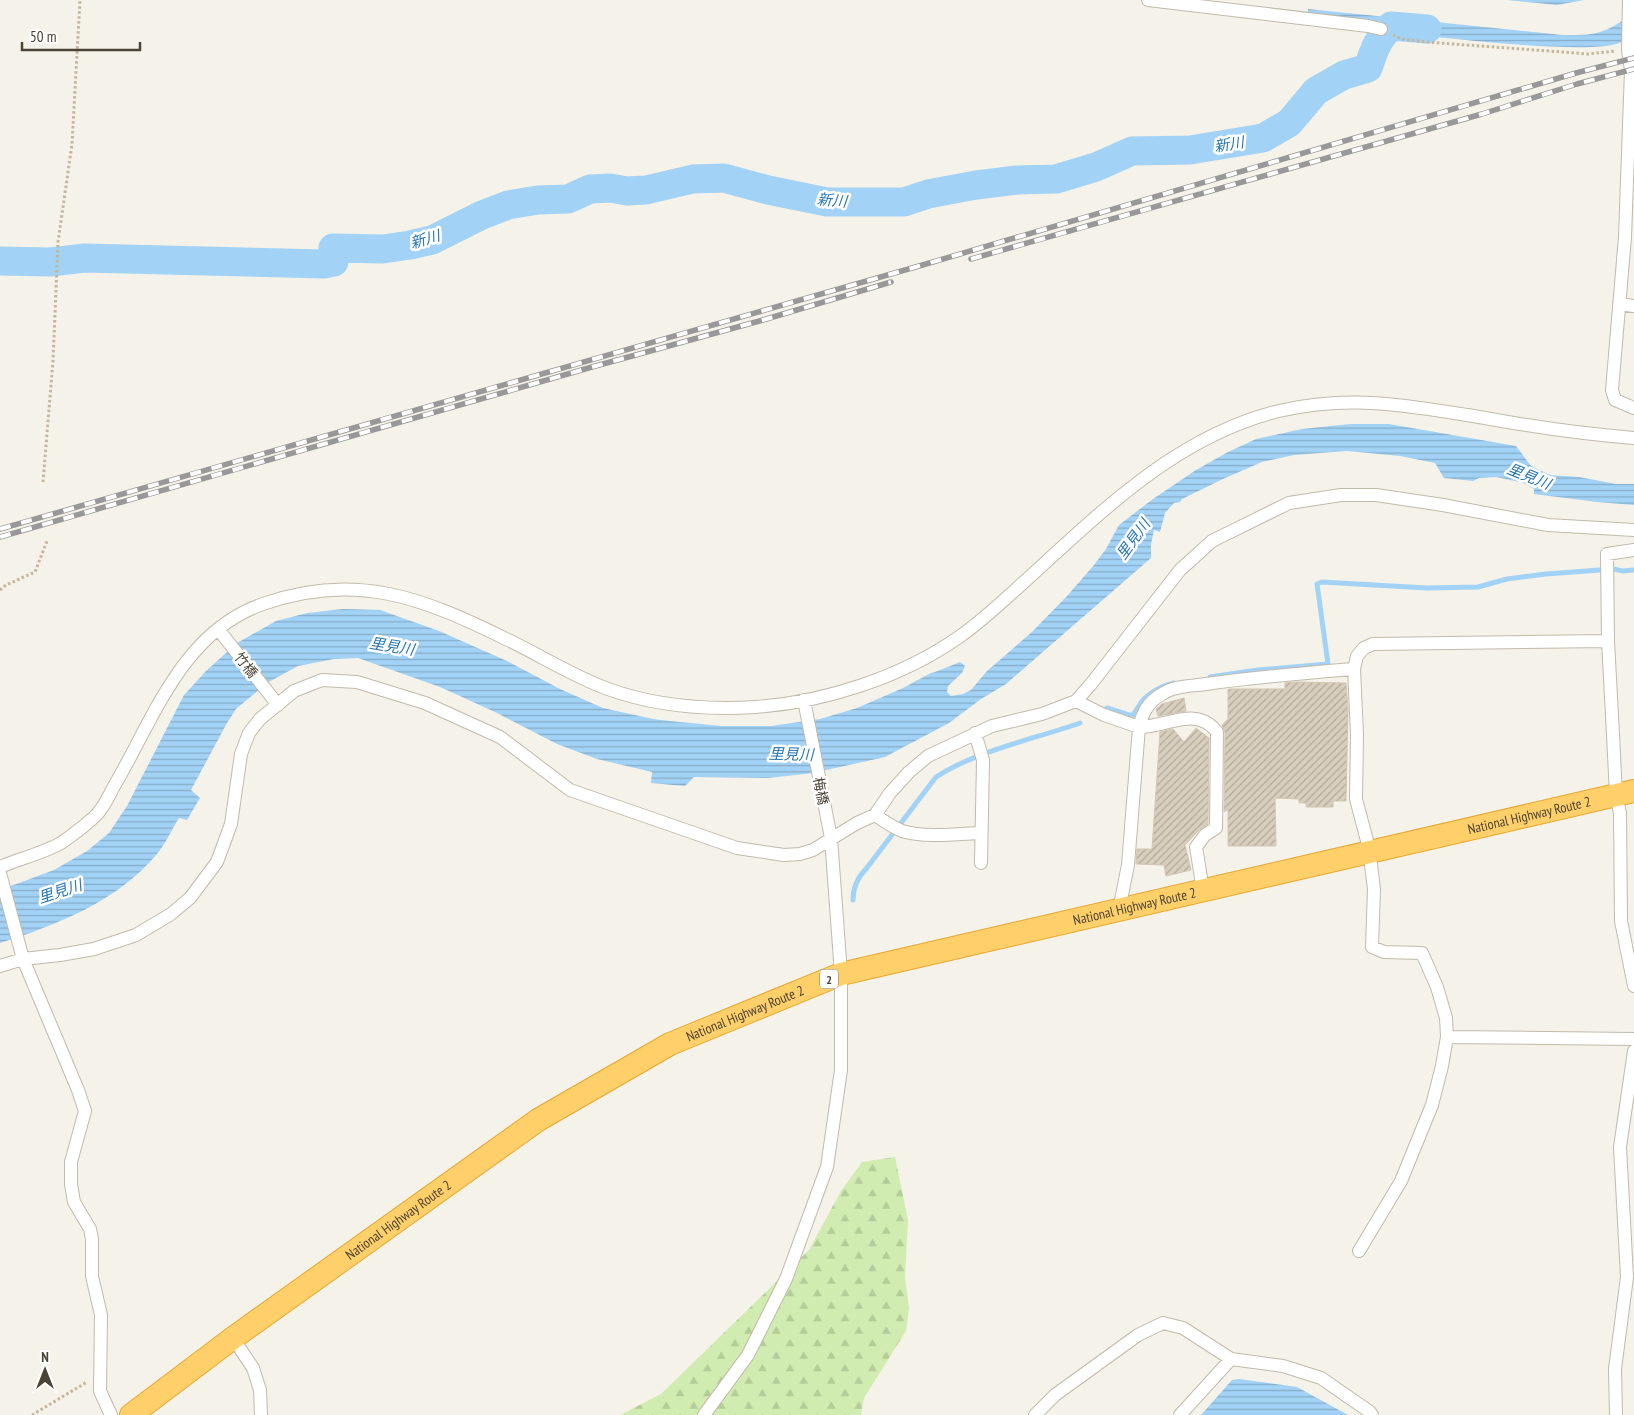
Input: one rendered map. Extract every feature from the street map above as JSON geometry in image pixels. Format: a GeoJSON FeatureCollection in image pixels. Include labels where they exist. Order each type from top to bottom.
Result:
{"type":"FeatureCollection","features":[{"type":"Feature","properties":{"kind":"highway","name":"National Highway Route 2"},"geometry":{"type":"LineString","coordinates":[[131,1415],[232,1338],[538,1120],[670,1044],[840,974],[1625,793]]}},
{"type":"Feature","properties":{"kind":"street"},"geometry":{"type":"LineString","coordinates":[[1148,0],[1368,26],[1385,31]]}},
{"type":"Feature","properties":{"kind":"street"},"geometry":{"type":"LineString","coordinates":[[1631,8],[1628,50],[1631,70],[1625,237],[1612,390],[1615,400],[1634,408]]}},
{"type":"Feature","properties":{"kind":"street"},"geometry":{"type":"LineString","coordinates":[[1619,304],[1634,306]]}},
{"type":"Feature","properties":{"kind":"street"},"geometry":{"type":"LineString","coordinates":[[0,867],[62,842],[97,815],[170,683],[185,662],[199,646],[220,632],[236,616],[258,605],[287,596],[315,590],[371,590],[425,602],[506,638],[575,674],[609,689],[644,699],[710,708],[755,707],[804,702],[868,684],[924,658],[958,638],[1149,473],[1186,449],[1218,432],[1250,419],[1311,405],[1378,402],[1418,406],[1489,419],[1592,434],[1634,438]]}},
{"type":"Feature","properties":{"kind":"street"},"geometry":{"type":"LineString","coordinates":[[0,966],[22,954],[60,955],[94,949],[136,935],[171,914],[190,898],[217,862],[223,847],[231,824],[241,754],[249,733],[274,701],[322,680],[357,682],[425,703],[500,737],[570,790],[737,848],[784,855],[800,854],[813,850],[831,838],[875,815],[890,793],[909,772],[928,756],[992,726],[1042,714],[1076,700],[1091,684],[1180,570],[1212,541],[1290,503],[1341,495],[1376,495],[1442,505],[1548,526],[1634,530]]}},
{"type":"Feature","properties":{"kind":"street"},"geometry":{"type":"LineString","coordinates":[[1634,550],[1607,554],[1608,641],[1625,793],[1620,813],[1621,921],[1634,986]]}},
{"type":"Feature","properties":{"kind":"street","name":"竹橋"},"geometry":{"type":"LineString","coordinates":[[220,632],[274,701]]}},
{"type":"Feature","properties":{"kind":"street"},"geometry":{"type":"LineString","coordinates":[[1359,1251],[1401,1181],[1432,1106],[1447,1037],[1446,1018],[1437,987],[1422,953],[1384,952],[1372,947],[1374,889],[1370,852],[1356,799],[1357,734],[1354,669],[1357,656],[1364,648],[1373,644],[1608,641]]}},
{"type":"Feature","properties":{"kind":"street"},"geometry":{"type":"LineString","coordinates":[[1119,910],[1128,865],[1139,727],[1142,713],[1150,703],[1162,693],[1176,689],[1245,678],[1354,669]]}},
{"type":"Feature","properties":{"kind":"street"},"geometry":{"type":"LineString","coordinates":[[1076,700],[1104,715],[1139,727],[1152,727],[1186,718],[1200,719],[1211,724],[1217,732],[1216,828],[1205,835],[1196,847],[1203,890]]}},
{"type":"Feature","properties":{"kind":"street","name":"梅橋"},"geometry":{"type":"LineString","coordinates":[[704,1415],[748,1355],[786,1279],[827,1167],[840,1070],[840,974],[831,838],[804,702]]}},
{"type":"Feature","properties":{"kind":"street"},"geometry":{"type":"LineString","coordinates":[[975,733],[982,755],[981,863]]}},
{"type":"Feature","properties":{"kind":"street"},"geometry":{"type":"LineString","coordinates":[[875,815],[897,828],[918,834],[981,833]]}},
{"type":"Feature","properties":{"kind":"street"},"geometry":{"type":"LineString","coordinates":[[0,874],[22,954],[85,1112],[71,1162],[71,1184],[74,1202],[90,1229],[92,1239],[92,1276],[101,1315],[100,1391],[111,1415]]}},
{"type":"Feature","properties":{"kind":"street"},"geometry":{"type":"LineString","coordinates":[[1447,1037],[1634,1039]]}},
{"type":"Feature","properties":{"kind":"street"},"geometry":{"type":"LineString","coordinates":[[1616,1415],[1615,1368],[1626,1277],[1620,1147],[1634,1051]]}},
{"type":"Feature","properties":{"kind":"street"},"geometry":{"type":"LineString","coordinates":[[1620,1147],[1634,1148]]}},
{"type":"Feature","properties":{"kind":"street"},"geometry":{"type":"LineString","coordinates":[[1035,1415],[1055,1395],[1130,1340],[1162,1323],[1183,1328],[1231,1359],[1283,1366],[1321,1378],[1372,1415]]}},
{"type":"Feature","properties":{"kind":"street"},"geometry":{"type":"LineString","coordinates":[[232,1338],[253,1368],[260,1390],[261,1415]]}},
{"type":"Feature","properties":{"kind":"street"},"geometry":{"type":"LineString","coordinates":[[1180,1415],[1231,1359]]}},
{"type":"Feature","properties":{"kind":"path"},"geometry":{"type":"LineString","coordinates":[[43,482],[58,242],[72,144],[80,0]]}},
{"type":"Feature","properties":{"kind":"path"},"geometry":{"type":"LineString","coordinates":[[1385,31],[1401,39],[1426,42],[1588,54],[1628,50]]}},
{"type":"Feature","properties":{"kind":"path"},"geometry":{"type":"LineString","coordinates":[[0,590],[6,585],[35,572],[47,541]]}},
{"type":"Feature","properties":{"kind":"path"},"geometry":{"type":"LineString","coordinates":[[32,1415],[100,1374]]}},
{"type":"Feature","properties":{"kind":"green space"},"geometry":{"type":"Polygon","coordinates":[[[895,1157],[908,1220],[905,1278],[909,1308],[906,1331],[864,1398],[861,1415],[620,1415],[661,1394],[809,1250],[841,1191],[862,1162],[895,1157]]]}},
{"type":"Feature","properties":{"kind":"water"},"geometry":{"type":"Polygon","coordinates":[[[1507,0],[1584,0],[1557,5],[1507,0]]]}},
{"type":"Feature","properties":{"kind":"water"},"geometry":{"type":"Polygon","coordinates":[[[1308,9],[1562,35],[1594,34],[1607,30],[1622,21],[1623,41],[1609,45],[1557,47],[1416,35],[1403,33],[1385,23],[1308,15],[1308,9]]]}},
{"type":"Feature","properties":{"kind":"water","name":"里見川"},"geometry":{"type":"Polygon","coordinates":[[[1350,424],[1389,424],[1516,446],[1531,466],[1550,475],[1579,477],[1616,484],[1634,484],[1634,505],[1534,494],[1534,489],[1524,483],[1496,477],[1479,478],[1473,481],[1444,478],[1435,463],[1400,456],[1347,451],[1294,455],[1262,462],[1182,499],[1180,502],[1174,503],[1165,513],[1160,532],[1154,530],[1151,558],[1006,684],[981,699],[949,723],[885,757],[813,773],[769,778],[694,777],[685,786],[651,783],[652,772],[597,759],[557,744],[495,712],[440,687],[358,658],[334,659],[298,666],[267,683],[236,709],[191,790],[200,798],[187,820],[179,818],[160,850],[141,871],[105,898],[85,909],[43,928],[0,943],[0,890],[54,870],[87,851],[109,833],[127,806],[184,695],[206,671],[237,643],[276,621],[307,613],[343,609],[380,610],[439,631],[507,661],[560,689],[603,708],[670,721],[722,726],[771,726],[820,719],[857,708],[903,688],[931,673],[960,662],[965,666],[962,673],[948,686],[947,692],[951,696],[963,694],[971,690],[987,671],[1032,632],[1068,595],[1106,549],[1119,525],[1153,499],[1196,470],[1256,439],[1302,429],[1350,424]]]}},
{"type":"Feature","properties":{"kind":"water"},"geometry":{"type":"Polygon","coordinates":[[[1239,1379],[1297,1387],[1348,1415],[1201,1415],[1232,1380],[1239,1379]]]}},
{"type":"Feature","properties":{"kind":"building"},"geometry":{"type":"Polygon","coordinates":[[[1285,683],[1346,683],[1348,710],[1346,801],[1333,801],[1333,807],[1306,807],[1306,803],[1299,803],[1299,799],[1275,798],[1276,846],[1228,846],[1228,809],[1224,812],[1225,732],[1222,725],[1228,719],[1228,689],[1285,689],[1285,683]]]}},
{"type":"Feature","properties":{"kind":"building"},"geometry":{"type":"Polygon","coordinates":[[[1184,698],[1186,711],[1158,716],[1156,709],[1162,704],[1184,698]]]}},
{"type":"Feature","properties":{"kind":"building"},"geometry":{"type":"Polygon","coordinates":[[[1196,728],[1209,738],[1208,824],[1199,830],[1185,845],[1191,870],[1166,876],[1164,865],[1136,864],[1137,849],[1152,849],[1160,732],[1173,729],[1184,742],[1196,728]]]}},
{"type":"Feature","properties":{"kind":"waterway","name":"新川"},"geometry":{"type":"LineString","coordinates":[[0,261],[50,262],[85,258],[324,264],[334,262],[333,248],[383,249],[432,240],[482,215],[508,205],[538,200],[568,199],[590,189],[646,190],[693,179],[724,178],[768,190],[827,202],[904,202],[928,194],[976,185],[1017,180],[1056,179],[1096,167],[1132,151],[1190,150],[1263,138],[1289,123],[1316,91],[1344,75],[1368,68],[1376,46],[1391,26],[1427,29]]}},
{"type":"Feature","properties":{"kind":"waterway"},"geometry":{"type":"LineString","coordinates":[[1210,677],[1258,670],[1328,664],[1317,584],[1322,582],[1427,588],[1478,587],[1507,579],[1546,574],[1613,569],[1623,571],[1634,570]]}},
{"type":"Feature","properties":{"kind":"waterway"},"geometry":{"type":"LineString","coordinates":[[1107,708],[1132,716],[1148,695],[1166,685],[1174,683]]}},
{"type":"Feature","properties":{"kind":"waterway"},"geometry":{"type":"LineString","coordinates":[[853,900],[856,883],[860,876],[936,777],[987,753],[1080,723]]}},
{"type":"Feature","properties":{"kind":"railway"},"geometry":{"type":"LineString","coordinates":[[0,529],[926,264],[1576,73],[1634,58]]}},
{"type":"Feature","properties":{"kind":"railway"},"geometry":{"type":"LineString","coordinates":[[971,259],[1634,69]]}},
{"type":"Feature","properties":{"kind":"railway"},"geometry":{"type":"LineString","coordinates":[[0,537],[891,282]]}}]}
